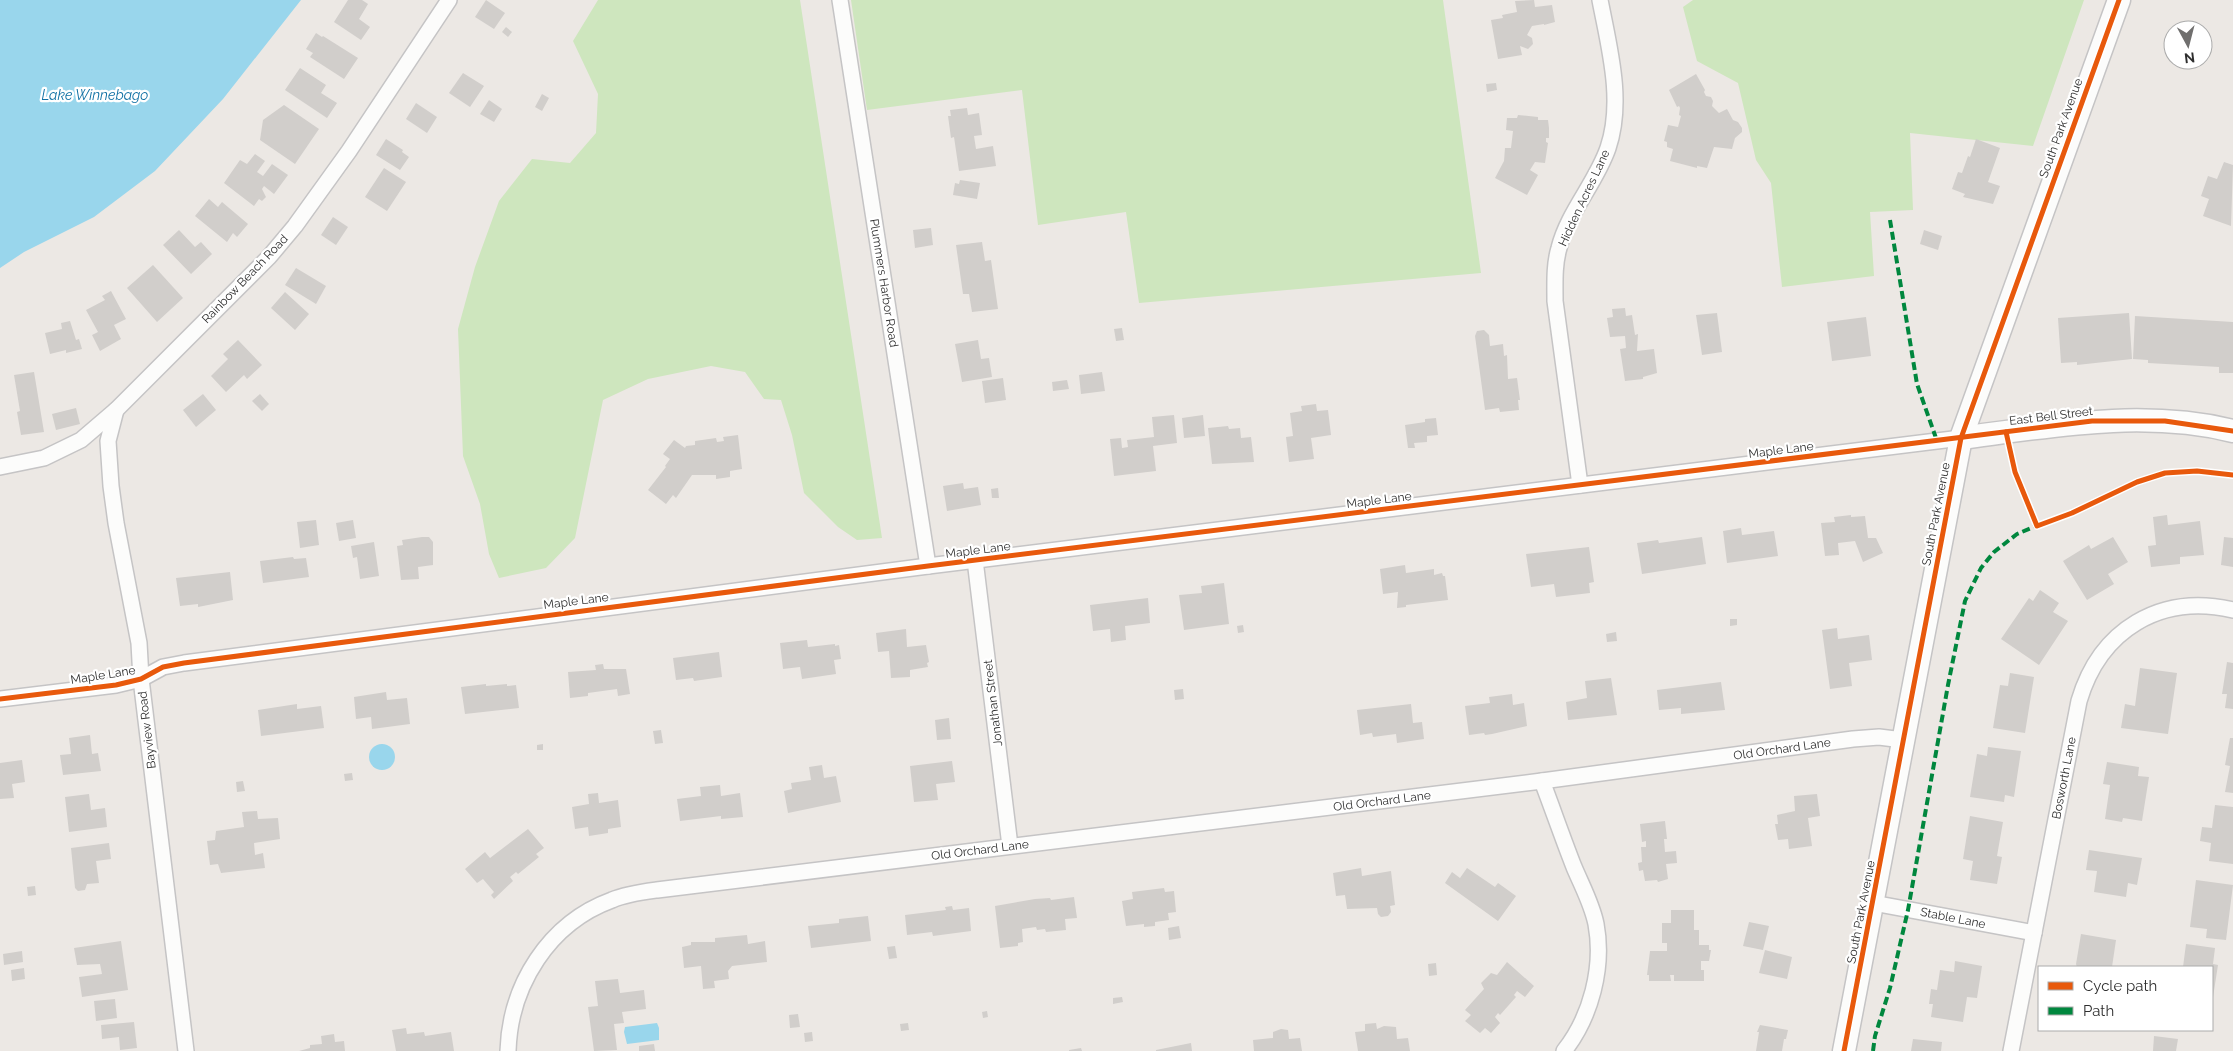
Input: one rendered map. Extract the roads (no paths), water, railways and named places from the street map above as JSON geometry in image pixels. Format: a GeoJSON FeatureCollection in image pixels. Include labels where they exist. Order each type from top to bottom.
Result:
{"type":"FeatureCollection","features":[{"type":"Feature","properties":{"kind":"main road","name":"South Park Avenue"},"geometry":{"type":"LineString","coordinates":[[1844,1051],[1962,438],[2119,0]]}},
{"type":"Feature","properties":{"kind":"main road","name":"East Bell Street"},"geometry":{"type":"LineString","coordinates":[[1962,438],[2121,419],[2165,421],[2233,431]]}},
{"type":"Feature","properties":{"kind":"street","name":"Rainbow Beach Road"},"geometry":{"type":"LineString","coordinates":[[0,467],[44,458],[66,449],[81,440],[116,410],[269,257],[296,226],[349,151],[449,0]]}},
{"type":"Feature","properties":{"kind":"street","name":"Plummers Harbor Road"},"geometry":{"type":"LineString","coordinates":[[840,0],[928,566]]}},
{"type":"Feature","properties":{"kind":"street","name":"Hidden Acres Lane"},"geometry":{"type":"LineString","coordinates":[[1580,485],[1555,301],[1555,272],[1559,247],[1570,221],[1596,177],[1608,147],[1613,124],[1612,72],[1600,0]]}},
{"type":"Feature","properties":{"kind":"street","name":"Bayview Road"},"geometry":{"type":"LineString","coordinates":[[116,410],[108,441],[111,486],[116,523],[139,643],[141,679],[186,1051]]}},
{"type":"Feature","properties":{"kind":"street","name":"Maple Lane"},"geometry":{"type":"LineString","coordinates":[[0,699],[116,685],[141,679],[163,667],[184,663],[975,560],[1962,438]]}},
{"type":"Feature","properties":{"kind":"street","name":"Jonathan Street"},"geometry":{"type":"LineString","coordinates":[[975,560],[1010,846]]}},
{"type":"Feature","properties":{"kind":"street","name":"Bosworth Lane"},"geometry":{"type":"LineString","coordinates":[[2012,1051],[2079,701],[2085,680],[2097,659],[2110,642],[2127,629],[2148,617],[2168,610],[2189,606],[2218,607],[2233,610]]}},
{"type":"Feature","properties":{"kind":"street","name":"Old Orchard Lane"},"geometry":{"type":"LineString","coordinates":[[508,1051],[514,1005],[535,962],[558,933],[586,912],[612,899],[657,890],[1542,781],[1853,740],[1879,737],[1903,740]]}},
{"type":"Feature","properties":{"kind":"street"},"geometry":{"type":"LineString","coordinates":[[1542,781],[1592,910],[1598,943],[1596,982],[1579,1028],[1564,1051]]}},
{"type":"Feature","properties":{"kind":"street","name":"Stable Lane"},"geometry":{"type":"LineString","coordinates":[[1873,903],[2034,933]]}},
{"type":"Feature","properties":{"kind":"water","name":"Lake Winnebago"},"geometry":{"type":"Polygon","coordinates":[[[0,0],[301,0],[223,99],[155,171],[94,217],[24,252],[0,268],[0,0]]]}},
{"type":"Feature","properties":{"kind":"water"},"geometry":{"type":"Polygon","coordinates":[[[382,744],[391,748],[395,757],[391,766],[382,770],[373,766],[369,757],[373,748],[382,744]]]}},
{"type":"Feature","properties":{"kind":"water"},"geometry":{"type":"Polygon","coordinates":[[[657,1023],[659,1040],[627,1044],[624,1032],[625,1027],[657,1023]]]}}]}
